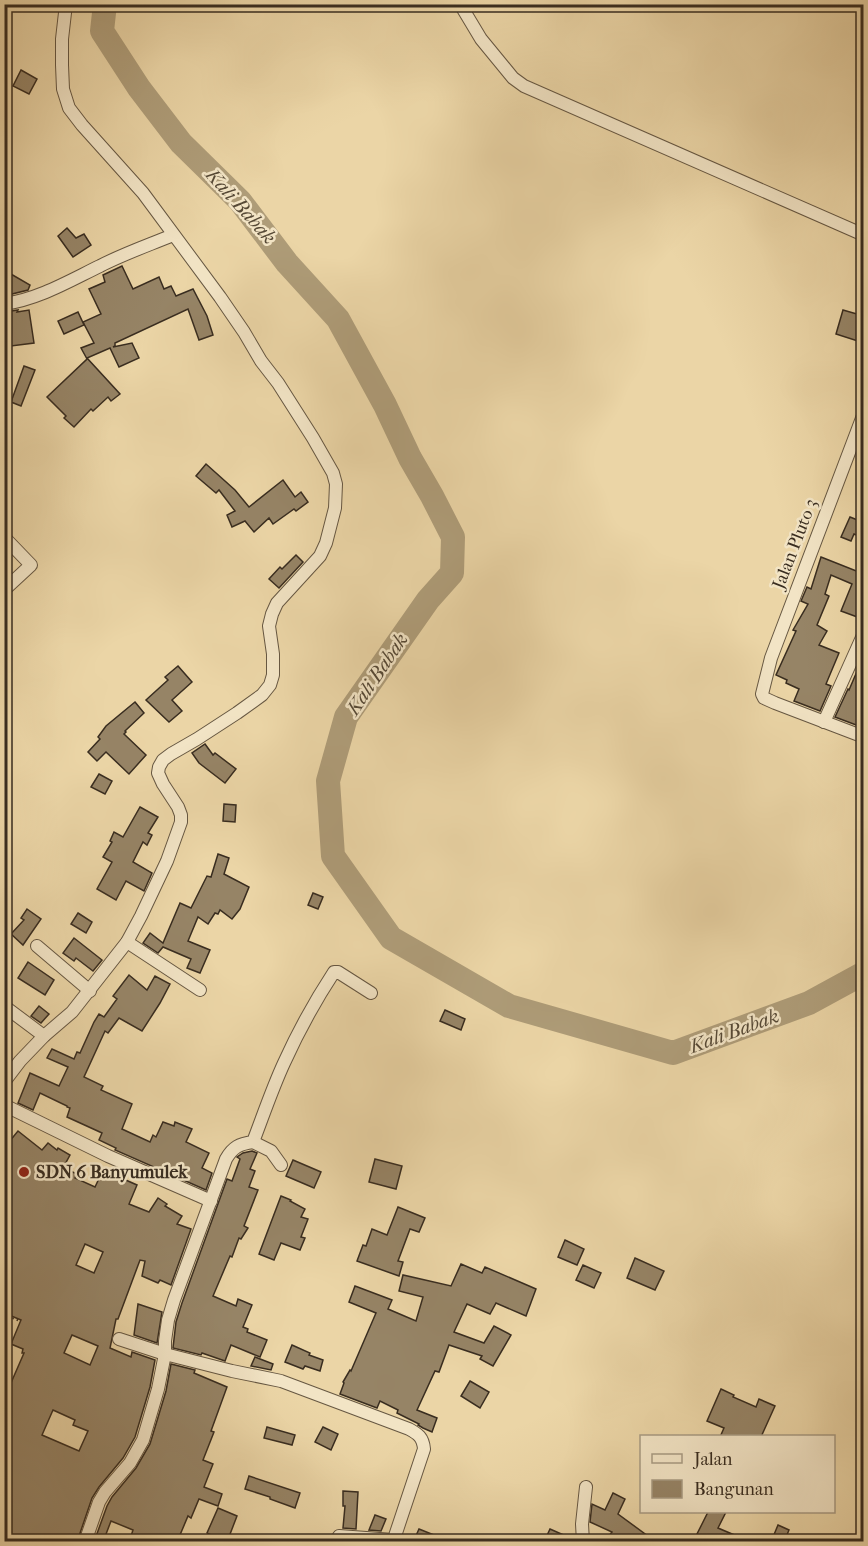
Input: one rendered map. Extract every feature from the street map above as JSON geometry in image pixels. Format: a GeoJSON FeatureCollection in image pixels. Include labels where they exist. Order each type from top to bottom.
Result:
{"type":"FeatureCollection","features":[{"type":"Feature","properties":{"kind":"street"},"geometry":{"type":"LineString","coordinates":[[4,1082],[20,1060],[72,1012],[127,942],[163,870],[181,822],[178,807],[158,773],[159,767],[163,760],[171,754],[237,713],[261,695],[270,685],[273,675],[270,626],[272,614],[278,603],[320,556],[326,543],[335,508],[336,484],[333,473],[278,383],[220,297],[143,193],[69,108],[63,89],[62,65],[66,4]]}},
{"type":"Feature","properties":{"kind":"street"},"geometry":{"type":"LineString","coordinates":[[460,4],[481,39],[513,78],[524,87],[864,235]]}},
{"type":"Feature","properties":{"kind":"street"},"geometry":{"type":"LineString","coordinates":[[4,304],[33,297],[100,265],[173,235]]}},
{"type":"Feature","properties":{"kind":"street","name":"Jalan Pluto 3"},"geometry":{"type":"LineString","coordinates":[[824,722],[764,698],[762,689],[771,658],[864,413]]}},
{"type":"Feature","properties":{"kind":"street"},"geometry":{"type":"LineString","coordinates":[[4,537],[31,565],[4,590]]}},
{"type":"Feature","properties":{"kind":"street"},"geometry":{"type":"LineString","coordinates":[[864,633],[824,722],[864,737]]}},
{"type":"Feature","properties":{"kind":"street"},"geometry":{"type":"LineString","coordinates":[[127,942],[200,990]]}},
{"type":"Feature","properties":{"kind":"street"},"geometry":{"type":"LineString","coordinates":[[37,946],[90,991]]}},
{"type":"Feature","properties":{"kind":"street"},"geometry":{"type":"LineString","coordinates":[[253,1142],[284,1061],[334,972],[338,972],[371,993]]}},
{"type":"Feature","properties":{"kind":"street"},"geometry":{"type":"LineString","coordinates":[[4,1006],[44,1036]]}},
{"type":"Feature","properties":{"kind":"street"},"geometry":{"type":"LineString","coordinates":[[4,1105],[108,1156],[211,1201]]}},
{"type":"Feature","properties":{"kind":"street"},"geometry":{"type":"LineString","coordinates":[[85,1542],[99,1502],[130,1463],[143,1440],[158,1389],[171,1310],[226,1159],[230,1152],[241,1143],[253,1142],[271,1151],[281,1166]]}},
{"type":"Feature","properties":{"kind":"street"},"geometry":{"type":"LineString","coordinates":[[119,1339],[165,1354],[281,1381],[409,1429],[419,1435],[424,1449],[393,1541],[339,1536]]}},
{"type":"Feature","properties":{"kind":"street"},"geometry":{"type":"LineString","coordinates":[[583,1542],[582,1524],[586,1488]]}},
{"type":"Feature","properties":{"kind":"path"},"geometry":{"type":"LineString","coordinates":[[4,1315],[20,1321]]}},
{"type":"Feature","properties":{"kind":"building"},"geometry":{"type":"Polygon","coordinates":[[[21,70],[37,79],[29,94],[13,86],[21,70]]]}},
{"type":"Feature","properties":{"kind":"building"},"geometry":{"type":"Polygon","coordinates":[[[67,228],[76,238],[84,234],[91,245],[73,257],[58,236],[67,228]]]}},
{"type":"Feature","properties":{"kind":"building"},"geometry":{"type":"Polygon","coordinates":[[[122,266],[133,289],[159,277],[164,289],[171,286],[176,296],[193,289],[207,316],[213,335],[199,340],[188,309],[115,343],[113,347],[132,343],[139,358],[119,367],[110,348],[87,358],[120,394],[111,401],[108,397],[93,411],[91,409],[74,427],[47,397],[87,359],[81,348],[94,343],[83,322],[101,314],[89,289],[105,282],[103,275],[122,266]]]}},
{"type":"Feature","properties":{"kind":"building"},"geometry":{"type":"Polygon","coordinates":[[[4,270],[30,285],[28,290],[4,296],[4,270]]]}},
{"type":"Feature","properties":{"kind":"building"},"geometry":{"type":"Polygon","coordinates":[[[18,310],[17,312],[29,310],[34,343],[11,346],[10,338],[4,339],[4,312],[18,310]]]}},
{"type":"Feature","properties":{"kind":"building"},"geometry":{"type":"Polygon","coordinates":[[[843,310],[864,316],[864,343],[836,334],[843,310]]]}},
{"type":"Feature","properties":{"kind":"building"},"geometry":{"type":"Polygon","coordinates":[[[78,312],[84,325],[64,334],[58,321],[78,312]]]}},
{"type":"Feature","properties":{"kind":"building"},"geometry":{"type":"Polygon","coordinates":[[[24,366],[35,370],[21,406],[11,402],[24,366]]]}},
{"type":"Feature","properties":{"kind":"building"},"geometry":{"type":"Polygon","coordinates":[[[206,464],[235,490],[249,507],[283,480],[295,497],[301,492],[308,502],[273,524],[269,518],[254,532],[245,521],[232,527],[227,515],[235,511],[219,490],[216,493],[196,476],[206,464]]]}},
{"type":"Feature","properties":{"kind":"building"},"geometry":{"type":"Polygon","coordinates":[[[850,517],[860,521],[859,524],[864,526],[864,538],[854,534],[851,541],[841,537],[850,517]]]}},
{"type":"Feature","properties":{"kind":"building"},"geometry":{"type":"Polygon","coordinates":[[[296,555],[303,562],[279,588],[269,579],[296,555]]]}},
{"type":"Feature","properties":{"kind":"building"},"geometry":{"type":"Polygon","coordinates":[[[821,557],[864,574],[864,608],[860,618],[841,611],[852,584],[831,575],[825,594],[829,596],[817,625],[827,631],[819,645],[839,653],[826,684],[831,686],[820,711],[794,701],[799,689],[776,675],[796,631],[793,630],[808,604],[801,601],[807,587],[811,589],[821,557]]]}},
{"type":"Feature","properties":{"kind":"building"},"geometry":{"type":"Polygon","coordinates":[[[864,655],[864,728],[835,717],[864,655]]]}},
{"type":"Feature","properties":{"kind":"building"},"geometry":{"type":"Polygon","coordinates":[[[178,666],[192,682],[172,700],[182,711],[169,722],[146,700],[168,680],[165,677],[178,666]]]}},
{"type":"Feature","properties":{"kind":"building"},"geometry":{"type":"Polygon","coordinates":[[[135,702],[144,713],[124,734],[146,755],[129,774],[106,752],[97,761],[88,752],[100,739],[98,737],[106,726],[135,702]]]}},
{"type":"Feature","properties":{"kind":"building"},"geometry":{"type":"Polygon","coordinates":[[[205,744],[213,755],[215,753],[236,769],[225,783],[199,763],[192,753],[205,744]]]}},
{"type":"Feature","properties":{"kind":"building"},"geometry":{"type":"Polygon","coordinates":[[[99,774],[112,781],[105,794],[91,787],[99,774]]]}},
{"type":"Feature","properties":{"kind":"building"},"geometry":{"type":"Polygon","coordinates":[[[224,804],[236,805],[235,822],[223,821],[224,804]]]}},
{"type":"Feature","properties":{"kind":"building"},"geometry":{"type":"Polygon","coordinates":[[[140,807],[158,817],[148,833],[152,835],[147,845],[143,842],[133,862],[152,873],[144,891],[126,881],[116,900],[97,889],[112,862],[103,857],[112,842],[110,841],[114,832],[123,837],[140,807]]]}},
{"type":"Feature","properties":{"kind":"building"},"geometry":{"type":"Polygon","coordinates":[[[218,854],[229,858],[224,874],[249,887],[240,909],[232,919],[220,910],[218,914],[215,913],[208,924],[198,917],[188,941],[210,950],[200,973],[187,968],[191,959],[163,947],[158,953],[143,943],[150,933],[163,943],[180,903],[191,908],[207,876],[211,877],[218,854]]]}},
{"type":"Feature","properties":{"kind":"building"},"geometry":{"type":"Polygon","coordinates":[[[313,893],[323,897],[318,909],[308,905],[313,893]]]}},
{"type":"Feature","properties":{"kind":"building"},"geometry":{"type":"Polygon","coordinates":[[[27,909],[41,919],[23,945],[11,934],[24,920],[21,918],[27,909]]]}},
{"type":"Feature","properties":{"kind":"building"},"geometry":{"type":"Polygon","coordinates":[[[78,913],[92,922],[86,933],[71,924],[78,913]]]}},
{"type":"Feature","properties":{"kind":"building"},"geometry":{"type":"Polygon","coordinates":[[[74,938],[102,960],[93,971],[76,958],[74,961],[63,953],[74,938]]]}},
{"type":"Feature","properties":{"kind":"building"},"geometry":{"type":"Polygon","coordinates":[[[28,962],[54,980],[45,995],[18,978],[28,962]]]}},
{"type":"Feature","properties":{"kind":"building"},"geometry":{"type":"Polygon","coordinates":[[[129,975],[147,990],[155,976],[170,984],[142,1031],[119,1018],[108,1033],[105,1031],[84,1077],[103,1086],[101,1090],[132,1104],[122,1129],[150,1142],[153,1135],[156,1137],[163,1122],[174,1126],[175,1122],[192,1129],[186,1142],[209,1153],[202,1168],[212,1173],[206,1190],[115,1150],[116,1148],[99,1140],[102,1133],[67,1117],[70,1108],[40,1093],[33,1110],[18,1103],[30,1073],[59,1086],[68,1067],[47,1058],[52,1049],[74,1059],[77,1052],[80,1053],[99,1014],[104,1017],[117,999],[113,996],[129,975]]]}},
{"type":"Feature","properties":{"kind":"building"},"geometry":{"type":"Polygon","coordinates":[[[39,1006],[49,1014],[41,1023],[31,1016],[39,1006]]]}},
{"type":"Feature","properties":{"kind":"building"},"geometry":{"type":"Polygon","coordinates":[[[445,1010],[465,1019],[461,1030],[440,1021],[445,1010]]]}},
{"type":"Feature","properties":{"kind":"building"},"geometry":{"type":"Polygon","coordinates":[[[18,1131],[42,1150],[48,1143],[57,1150],[58,1148],[70,1155],[63,1168],[77,1174],[75,1178],[95,1187],[103,1170],[137,1185],[129,1204],[149,1212],[158,1198],[167,1204],[165,1206],[182,1216],[177,1224],[191,1229],[171,1285],[160,1280],[158,1283],[142,1276],[145,1261],[140,1260],[118,1319],[116,1319],[110,1348],[131,1357],[132,1352],[155,1360],[150,1387],[135,1437],[123,1458],[92,1498],[77,1542],[17,1542],[12,1535],[4,1532],[4,1399],[24,1353],[22,1353],[23,1349],[11,1344],[21,1320],[4,1313],[4,1148],[18,1131]],[[85,1244],[76,1265],[94,1273],[103,1252],[85,1244]],[[72,1335],[64,1353],[90,1365],[98,1346],[72,1335]],[[53,1410],[42,1435],[79,1451],[88,1431],[73,1425],[75,1420],[53,1410]]]}},
{"type":"Feature","properties":{"kind":"building"},"geometry":{"type":"Polygon","coordinates":[[[252,1151],[257,1153],[250,1169],[255,1171],[249,1187],[258,1190],[244,1226],[248,1228],[241,1239],[239,1238],[213,1296],[236,1306],[238,1299],[252,1305],[243,1327],[248,1329],[247,1332],[267,1340],[260,1357],[231,1345],[225,1361],[202,1353],[201,1355],[173,1348],[176,1322],[182,1303],[227,1179],[232,1181],[240,1159],[237,1157],[252,1151]]]}},
{"type":"Feature","properties":{"kind":"building"},"geometry":{"type":"Polygon","coordinates":[[[375,1159],[402,1166],[396,1189],[369,1182],[375,1159]]]}},
{"type":"Feature","properties":{"kind":"building"},"geometry":{"type":"Polygon","coordinates":[[[293,1160],[321,1172],[314,1188],[286,1176],[293,1160]]]}},
{"type":"Feature","properties":{"kind":"building"},"geometry":{"type":"Polygon","coordinates":[[[281,1196],[305,1209],[301,1217],[308,1219],[301,1237],[305,1238],[300,1250],[281,1243],[274,1260],[259,1254],[281,1196]]]}},
{"type":"Feature","properties":{"kind":"building"},"geometry":{"type":"Polygon","coordinates":[[[398,1207],[425,1218],[419,1232],[410,1229],[398,1261],[403,1262],[399,1276],[357,1261],[372,1229],[387,1235],[398,1207]]]}},
{"type":"Feature","properties":{"kind":"building"},"geometry":{"type":"Polygon","coordinates":[[[565,1240],[584,1249],[577,1265],[558,1257],[565,1240]]]}},
{"type":"Feature","properties":{"kind":"building"},"geometry":{"type":"Polygon","coordinates":[[[635,1258],[664,1271],[655,1290],[627,1278],[635,1258]]]}},
{"type":"Feature","properties":{"kind":"building"},"geometry":{"type":"Polygon","coordinates":[[[461,1264],[482,1273],[485,1267],[536,1289],[526,1316],[496,1303],[490,1314],[467,1304],[454,1332],[484,1343],[494,1326],[511,1335],[493,1366],[480,1359],[482,1356],[449,1345],[439,1372],[435,1371],[417,1410],[437,1418],[432,1432],[380,1401],[377,1408],[340,1394],[343,1382],[351,1371],[376,1313],[349,1302],[355,1286],[392,1300],[388,1309],[416,1321],[423,1297],[399,1291],[403,1275],[451,1286],[461,1264]]]}},
{"type":"Feature","properties":{"kind":"building"},"geometry":{"type":"Polygon","coordinates":[[[583,1265],[601,1273],[594,1288],[576,1280],[583,1265]]]}},
{"type":"Feature","properties":{"kind":"building"},"geometry":{"type":"Polygon","coordinates":[[[138,1304],[162,1312],[157,1343],[134,1335],[138,1304]]]}},
{"type":"Feature","properties":{"kind":"building"},"geometry":{"type":"Polygon","coordinates":[[[292,1345],[323,1360],[320,1371],[305,1366],[303,1369],[285,1362],[292,1345]]]}},
{"type":"Feature","properties":{"kind":"building"},"geometry":{"type":"Polygon","coordinates":[[[255,1357],[273,1364],[271,1370],[251,1366],[255,1357]]]}},
{"type":"Feature","properties":{"kind":"building"},"geometry":{"type":"Polygon","coordinates":[[[171,1364],[195,1370],[194,1373],[227,1387],[203,1460],[213,1464],[204,1487],[222,1494],[218,1506],[199,1499],[191,1518],[188,1516],[177,1542],[129,1542],[133,1530],[111,1521],[103,1542],[94,1542],[112,1497],[136,1468],[150,1444],[166,1391],[171,1364]]]}},
{"type":"Feature","properties":{"kind":"building"},"geometry":{"type":"Polygon","coordinates":[[[470,1381],[489,1392],[480,1408],[461,1396],[470,1381]]]}},
{"type":"Feature","properties":{"kind":"building"},"geometry":{"type":"Polygon","coordinates":[[[721,1389],[756,1407],[759,1399],[775,1406],[762,1435],[721,1435],[724,1428],[707,1421],[721,1389]]]}},
{"type":"Feature","properties":{"kind":"building"},"geometry":{"type":"Polygon","coordinates":[[[267,1427],[295,1435],[292,1445],[264,1438],[267,1427]]]}},
{"type":"Feature","properties":{"kind":"building"},"geometry":{"type":"Polygon","coordinates":[[[323,1427],[338,1434],[331,1450],[315,1442],[323,1427]]]}},
{"type":"Feature","properties":{"kind":"building"},"geometry":{"type":"Polygon","coordinates":[[[249,1476],[300,1493],[295,1508],[245,1489],[249,1476]]]}},
{"type":"Feature","properties":{"kind":"building"},"geometry":{"type":"Polygon","coordinates":[[[343,1491],[358,1492],[356,1529],[343,1528],[345,1506],[343,1506],[343,1491]]]}},
{"type":"Feature","properties":{"kind":"building"},"geometry":{"type":"Polygon","coordinates":[[[613,1493],[625,1499],[618,1514],[656,1542],[604,1542],[612,1532],[590,1522],[592,1504],[605,1510],[613,1493]]]}},
{"type":"Feature","properties":{"kind":"building"},"geometry":{"type":"Polygon","coordinates":[[[218,1508],[237,1516],[227,1542],[210,1542],[213,1536],[207,1533],[218,1508]]]}},
{"type":"Feature","properties":{"kind":"building"},"geometry":{"type":"Polygon","coordinates":[[[708,1513],[726,1513],[718,1528],[751,1542],[712,1542],[697,1534],[708,1513]]]}},
{"type":"Feature","properties":{"kind":"building"},"geometry":{"type":"Polygon","coordinates":[[[375,1515],[386,1519],[381,1531],[369,1530],[375,1515]]]}},
{"type":"Feature","properties":{"kind":"building"},"geometry":{"type":"Polygon","coordinates":[[[778,1525],[789,1530],[784,1542],[773,1537],[778,1525]]]}},
{"type":"Feature","properties":{"kind":"building"},"geometry":{"type":"Polygon","coordinates":[[[419,1529],[449,1542],[422,1542],[415,1538],[419,1529]]]}},
{"type":"Feature","properties":{"kind":"building"},"geometry":{"type":"Polygon","coordinates":[[[550,1529],[575,1540],[575,1542],[544,1542],[550,1529]]]}},
{"type":"Feature","properties":{"kind":"waterway","name":"Kali Babak"},"geometry":{"type":"LineString","coordinates":[[105,4],[102,31],[139,88],[181,143],[240,201],[287,263],[338,319],[453,537],[452,573],[428,600],[346,717],[328,781],[333,856],[391,938],[509,1006],[673,1053],[809,1003],[864,973]]}},
{"type":"Feature","properties":{"kind":"place","name":"SDN 6 Banyumulek"},"geometry":{"type":"Point","coordinates":[24,1172]}}]}
